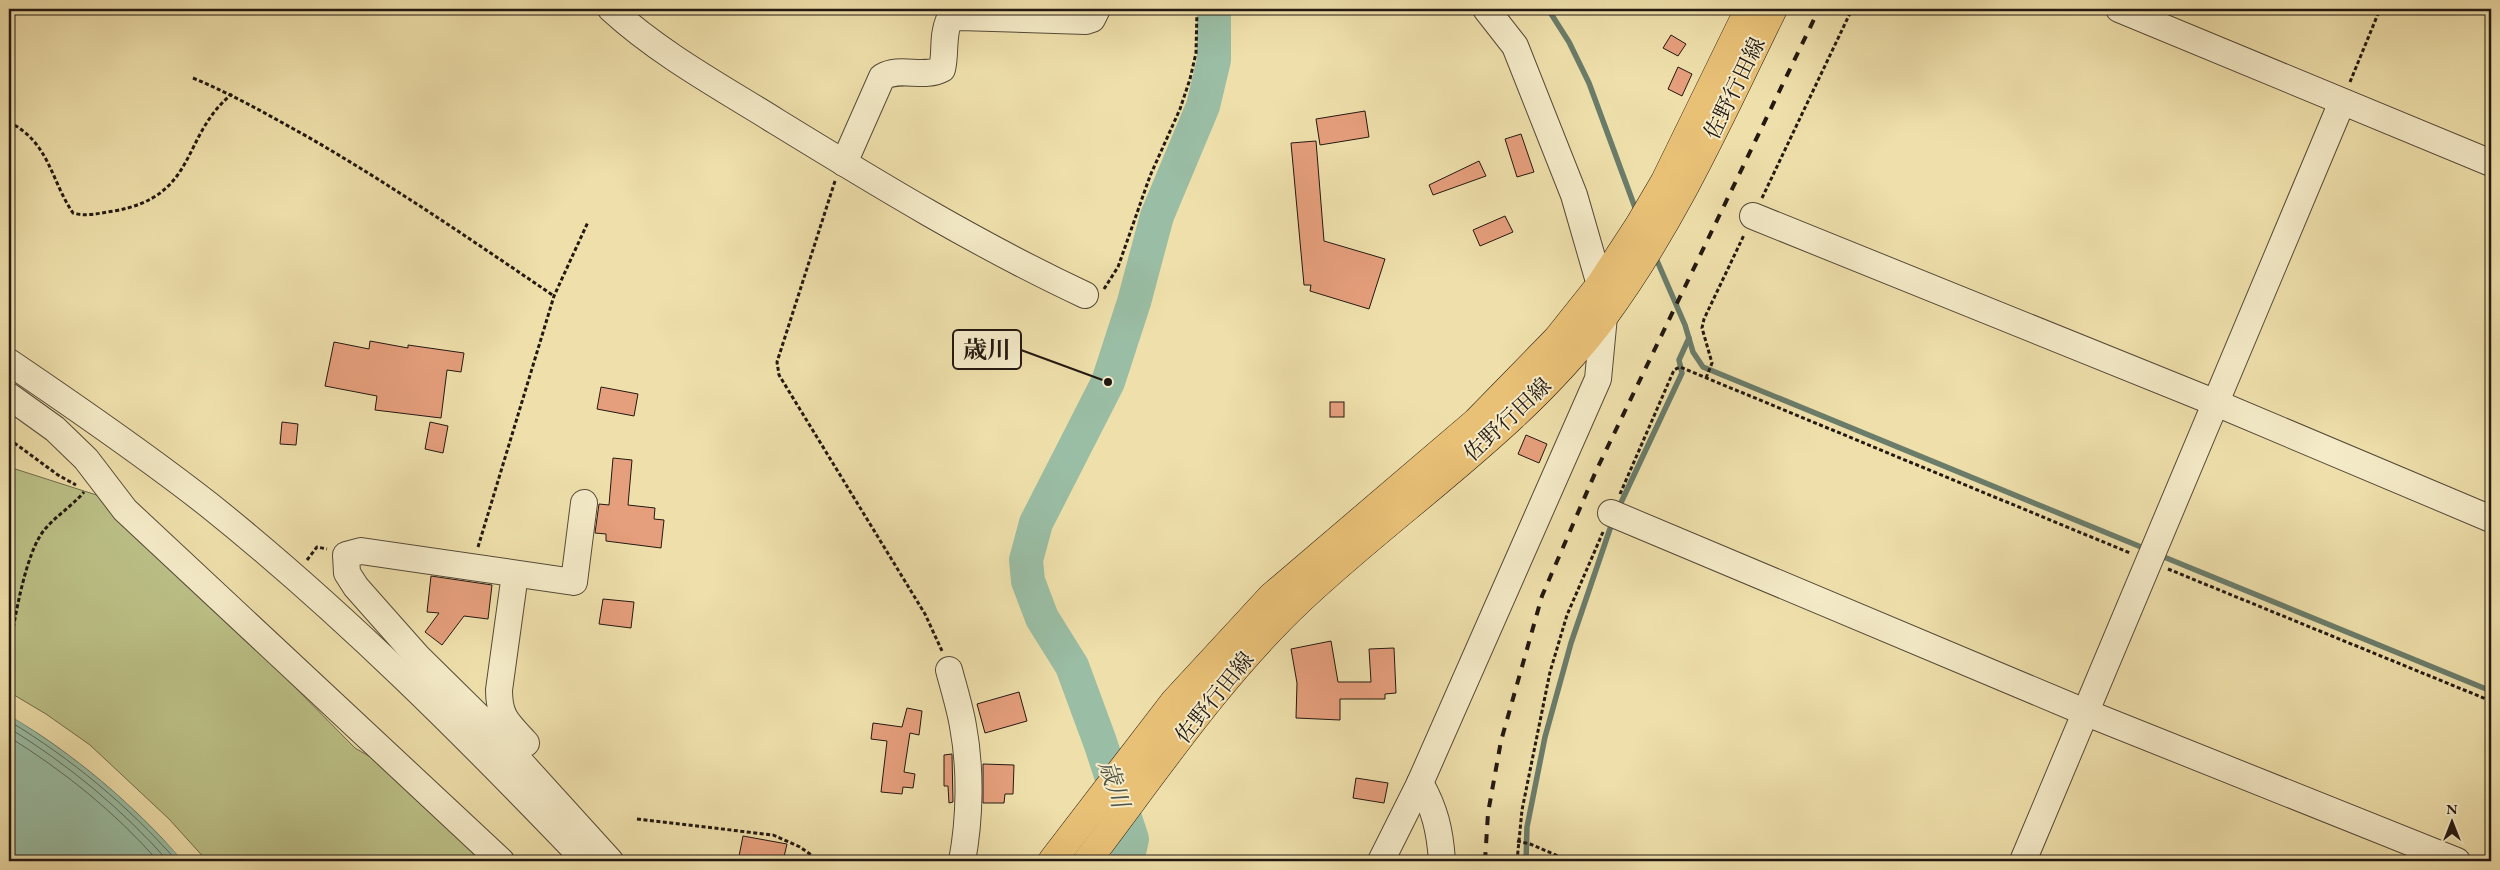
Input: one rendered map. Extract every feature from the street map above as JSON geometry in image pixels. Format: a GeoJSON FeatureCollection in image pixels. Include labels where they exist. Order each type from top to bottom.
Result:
{"type":"FeatureCollection","features":[{"type":"Feature","properties":{"kind":"main road","name":"佐野行田線"},"geometry":{"type":"LineString","coordinates":[[1052,861],[1174,702],[1271,597],[1476,422],[1558,339],[1600,285],[1665,181],[1749,9]]}},
{"type":"Feature","properties":{"kind":"main road","name":"佐野行田線"},"geometry":{"type":"LineString","coordinates":[[1087,861],[1227,677],[1300,599],[1485,442],[1547,383],[1604,316],[1652,244],[1683,192],[1773,9]]}},
{"type":"Feature","properties":{"kind":"street"},"geometry":{"type":"LineString","coordinates":[[611,9],[682,63],[844,163],[942,222],[1034,271],[1085,295]]}},
{"type":"Feature","properties":{"kind":"street"},"geometry":{"type":"LineString","coordinates":[[844,163],[882,77],[890,72],[931,73],[942,70],[945,29],[949,20],[959,18],[1086,21],[1092,19],[1097,9]]}},
{"type":"Feature","properties":{"kind":"street"},"geometry":{"type":"LineString","coordinates":[[1381,861],[1420,783],[1598,379],[1604,316],[1600,285],[1574,195],[1515,46],[1486,9]]}},
{"type":"Feature","properties":{"kind":"street"},"geometry":{"type":"LineString","coordinates":[[2119,9],[2491,164]]}},
{"type":"Feature","properties":{"kind":"street"},"geometry":{"type":"LineString","coordinates":[[2023,861],[2087,713],[2342,102]]}},
{"type":"Feature","properties":{"kind":"street"},"geometry":{"type":"LineString","coordinates":[[1753,216],[2216,403],[2491,519]]}},
{"type":"Feature","properties":{"kind":"street"},"geometry":{"type":"LineString","coordinates":[[9,362],[90,416],[209,506],[338,617],[598,856]]}},
{"type":"Feature","properties":{"kind":"street"},"geometry":{"type":"LineString","coordinates":[[9,396],[55,429],[86,459],[125,510],[501,861]]}},
{"type":"Feature","properties":{"kind":"street"},"geometry":{"type":"LineString","coordinates":[[584,503],[574,582],[474,569],[361,551],[346,555],[345,564],[347,573],[356,587],[418,658],[484,722],[598,856]]}},
{"type":"Feature","properties":{"kind":"street"},"geometry":{"type":"LineString","coordinates":[[1611,513],[2087,713],[2457,861]]}},
{"type":"Feature","properties":{"kind":"street"},"geometry":{"type":"LineString","coordinates":[[515,574],[499,690],[499,708],[504,718],[599,826],[601,836],[598,856]]}},
{"type":"Feature","properties":{"kind":"street"},"geometry":{"type":"LineString","coordinates":[[949,670],[963,728],[967,767],[967,809],[962,861]]}},
{"type":"Feature","properties":{"kind":"street"},"geometry":{"type":"LineString","coordinates":[[1420,783],[1433,805],[1440,833],[1442,861]]}},
{"type":"Feature","properties":{"kind":"path"},"geometry":{"type":"LineString","coordinates":[[1085,295],[1106,288],[1118,267],[1150,176],[1180,109],[1196,53],[1198,9]]}},
{"type":"Feature","properties":{"kind":"path"},"geometry":{"type":"LineString","coordinates":[[1706,378],[1712,364],[1702,328],[1704,319],[1852,9]]}},
{"type":"Feature","properties":{"kind":"path"},"geometry":{"type":"LineString","coordinates":[[2342,102],[2380,9]]}},
{"type":"Feature","properties":{"kind":"path"},"geometry":{"type":"LineString","coordinates":[[193,78],[232,94],[341,156],[448,224],[554,296]]}},
{"type":"Feature","properties":{"kind":"path"},"geometry":{"type":"LineString","coordinates":[[9,122],[36,141],[48,161],[67,205],[73,213],[82,216],[141,204],[150,201],[162,192],[176,179],[216,107],[232,94]]}},
{"type":"Feature","properties":{"kind":"path"},"geometry":{"type":"LineString","coordinates":[[844,163],[835,181],[777,362],[779,375],[925,614],[949,670]]}},
{"type":"Feature","properties":{"kind":"path"},"geometry":{"type":"LineString","coordinates":[[474,569],[480,539],[554,296],[588,222]]}},
{"type":"Feature","properties":{"kind":"path"},"geometry":{"type":"LineString","coordinates":[[1517,861],[1517,842],[1550,672],[1567,615],[1674,370],[1680,367],[2491,701]]}},
{"type":"Feature","properties":{"kind":"path"},"geometry":{"type":"LineString","coordinates":[[9,438],[58,475],[86,490],[71,507],[44,530],[31,558],[9,653]]}},
{"type":"Feature","properties":{"kind":"path"},"geometry":{"type":"LineString","coordinates":[[637,819],[773,835],[800,847],[820,861]]}},
{"type":"Feature","properties":{"kind":"path"},"geometry":{"type":"LineString","coordinates":[[1517,842],[1530,844],[1570,861]]}},
{"type":"Feature","properties":{"kind":"shaded area"},"geometry":{"type":"Polygon","coordinates":[[[9,467],[109,499],[355,748],[396,772],[498,861],[207,861],[169,819],[90,745],[46,714],[9,692],[9,467]]]}},
{"type":"Feature","properties":{"kind":"water"},"geometry":{"type":"Polygon","coordinates":[[[9,715],[80,763],[102,781],[144,819],[183,861],[9,861],[9,715]]]}},
{"type":"Feature","properties":{"kind":"pier"},"geometry":{"type":"Polygon","coordinates":[[[9,712],[52,738],[99,774],[155,826],[186,861],[183,861],[154,828],[98,776],[50,740],[9,715],[9,712]]]}},
{"type":"Feature","properties":{"kind":"building"},"geometry":{"type":"Polygon","coordinates":[[[1671,35],[1686,44],[1678,56],[1663,48],[1671,35]]]}},
{"type":"Feature","properties":{"kind":"building"},"geometry":{"type":"Polygon","coordinates":[[[1678,67],[1692,74],[1682,96],[1668,89],[1678,67]]]}},
{"type":"Feature","properties":{"kind":"building"},"geometry":{"type":"Polygon","coordinates":[[[1365,111],[1369,137],[1320,145],[1316,119],[1365,111]]]}},
{"type":"Feature","properties":{"kind":"building"},"geometry":{"type":"Polygon","coordinates":[[[1521,134],[1534,172],[1517,177],[1505,139],[1521,134]]]}},
{"type":"Feature","properties":{"kind":"building"},"geometry":{"type":"Polygon","coordinates":[[[1316,141],[1324,241],[1385,259],[1369,309],[1310,291],[1311,285],[1304,285],[1291,143],[1316,141]]]}},
{"type":"Feature","properties":{"kind":"building"},"geometry":{"type":"Polygon","coordinates":[[[1479,161],[1486,176],[1433,195],[1429,185],[1479,161]]]}},
{"type":"Feature","properties":{"kind":"building"},"geometry":{"type":"Polygon","coordinates":[[[1505,216],[1513,232],[1480,246],[1473,230],[1505,216]]]}},
{"type":"Feature","properties":{"kind":"building"},"geometry":{"type":"Polygon","coordinates":[[[370,341],[408,348],[408,345],[464,353],[461,372],[447,370],[441,418],[375,410],[377,396],[325,386],[334,342],[369,349],[370,341]]]}},
{"type":"Feature","properties":{"kind":"building"},"geometry":{"type":"Polygon","coordinates":[[[601,387],[638,394],[634,416],[597,409],[601,387]]]}},
{"type":"Feature","properties":{"kind":"building"},"geometry":{"type":"Polygon","coordinates":[[[1330,402],[1344,402],[1344,417],[1330,417],[1330,402]]]}},
{"type":"Feature","properties":{"kind":"building"},"geometry":{"type":"Polygon","coordinates":[[[282,422],[298,424],[296,445],[280,444],[282,422]]]}},
{"type":"Feature","properties":{"kind":"building"},"geometry":{"type":"Polygon","coordinates":[[[430,422],[448,426],[443,453],[425,449],[430,422]]]}},
{"type":"Feature","properties":{"kind":"building"},"geometry":{"type":"Polygon","coordinates":[[[1526,435],[1547,444],[1539,463],[1518,454],[1526,435]]]}},
{"type":"Feature","properties":{"kind":"building"},"geometry":{"type":"Polygon","coordinates":[[[613,458],[632,460],[628,505],[655,508],[654,519],[664,520],[661,548],[606,541],[606,534],[595,533],[599,504],[609,505],[613,458]]]}},
{"type":"Feature","properties":{"kind":"building"},"geometry":{"type":"Polygon","coordinates":[[[431,576],[492,585],[488,619],[464,616],[442,645],[425,632],[439,613],[427,612],[431,576]]]}},
{"type":"Feature","properties":{"kind":"building"},"geometry":{"type":"Polygon","coordinates":[[[603,599],[634,602],[631,628],[599,624],[603,599]]]}},
{"type":"Feature","properties":{"kind":"building"},"geometry":{"type":"Polygon","coordinates":[[[1331,641],[1338,682],[1371,682],[1369,649],[1394,648],[1396,693],[1385,694],[1385,699],[1340,699],[1340,720],[1296,718],[1297,683],[1291,649],[1331,641]]]}},
{"type":"Feature","properties":{"kind":"building"},"geometry":{"type":"Polygon","coordinates":[[[1019,692],[1027,721],[985,733],[977,704],[1019,692]]]}},
{"type":"Feature","properties":{"kind":"building"},"geometry":{"type":"Polygon","coordinates":[[[907,708],[922,711],[919,735],[910,733],[904,772],[915,774],[913,788],[903,787],[902,794],[881,792],[887,741],[871,739],[873,723],[902,727],[907,708]]]}},
{"type":"Feature","properties":{"kind":"building"},"geometry":{"type":"Polygon","coordinates":[[[952,754],[953,802],[949,803],[948,786],[944,786],[944,755],[952,754]]]}},
{"type":"Feature","properties":{"kind":"building"},"geometry":{"type":"Polygon","coordinates":[[[983,764],[1014,765],[1013,794],[1005,794],[1004,803],[983,803],[983,764]]]}},
{"type":"Feature","properties":{"kind":"building"},"geometry":{"type":"Polygon","coordinates":[[[1356,778],[1388,783],[1384,803],[1353,798],[1356,778]]]}},
{"type":"Feature","properties":{"kind":"building"},"geometry":{"type":"Polygon","coordinates":[[[743,836],[787,844],[783,861],[738,861],[743,836]]]}},
{"type":"Feature","properties":{"kind":"waterway","name":"歳川"},"geometry":{"type":"LineString","coordinates":[[1127,861],[1132,839],[1100,742],[1072,666],[1042,618],[1028,581],[1026,560],[1036,523],[1108,382],[1134,302],[1157,216],[1203,106],[1214,60],[1214,9]]}},
{"type":"Feature","properties":{"kind":"waterway"},"geometry":{"type":"LineString","coordinates":[[1548,9],[1569,42],[1589,83],[1637,213]]}},
{"type":"Feature","properties":{"kind":"waterway"},"geometry":{"type":"LineString","coordinates":[[1655,256],[1685,325],[1693,352],[1703,367],[2146,549]]}},
{"type":"Feature","properties":{"kind":"waterway"},"geometry":{"type":"LineString","coordinates":[[1618,509],[1682,373],[1679,360],[1689,338]]}},
{"type":"Feature","properties":{"kind":"waterway"},"geometry":{"type":"LineString","coordinates":[[1526,861],[1527,827],[1545,737],[1571,643],[1613,520]]}},
{"type":"Feature","properties":{"kind":"waterway"},"geometry":{"type":"LineString","coordinates":[[2159,555],[2491,691]]}},
{"type":"Feature","properties":{"kind":"waterway"},"geometry":{"type":"LineString","coordinates":[[2462,855],[2477,861]]}},
{"type":"Feature","properties":{"kind":"railway"},"geometry":{"type":"LineString","coordinates":[[1485,861],[1488,813],[1501,741],[1542,596],[1596,471],[1819,9]]}},
{"type":"Feature","properties":{"kind":"place","name":"歳川"},"geometry":{"type":"Point","coordinates":[1108,382]}}]}
